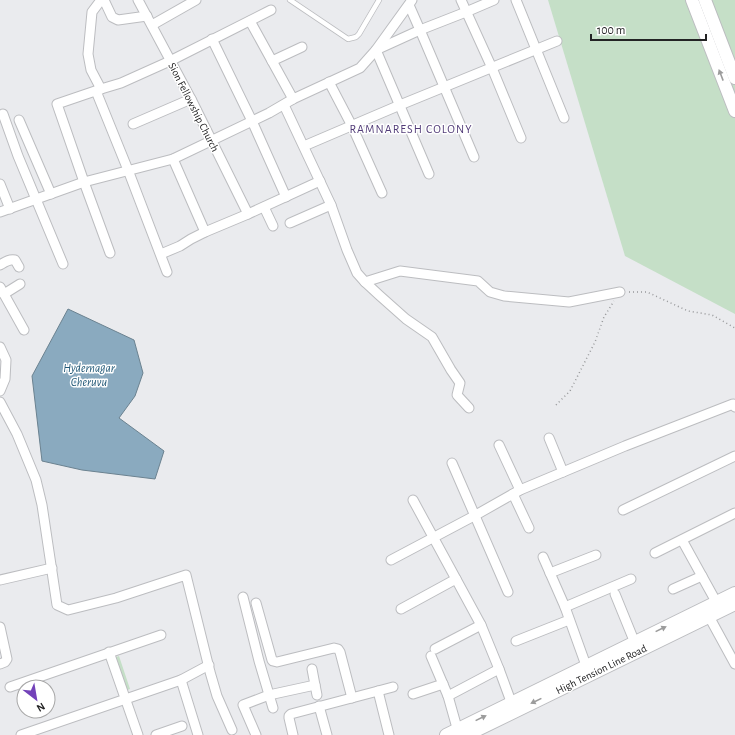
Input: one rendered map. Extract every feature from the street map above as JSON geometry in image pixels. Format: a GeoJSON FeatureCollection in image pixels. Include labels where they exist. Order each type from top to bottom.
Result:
{"type":"FeatureCollection","features":[{"type":"Feature","properties":{"kind":"main road"},"geometry":{"type":"LineString","coordinates":[[692,0],[735,111]]}},
{"type":"Feature","properties":{"kind":"main road"},"geometry":{"type":"LineString","coordinates":[[705,0],[735,78]]}},
{"type":"Feature","properties":{"kind":"main road"},"geometry":{"type":"LineString","coordinates":[[718,607],[735,593]]}},
{"type":"Feature","properties":{"kind":"main road","name":"High Tension Line Road"},"geometry":{"type":"LineString","coordinates":[[446,735],[461,733],[706,612],[718,607],[735,604]]}},
{"type":"Feature","properties":{"kind":"street"},"geometry":{"type":"LineString","coordinates":[[147,16],[118,20],[112,17],[103,0],[92,12],[88,54],[91,70],[98,90],[167,272]]}},
{"type":"Feature","properties":{"kind":"street","name":"Sion Fellowship Church"},"geometry":{"type":"LineString","coordinates":[[138,0],[191,99],[248,214]]}},
{"type":"Feature","properties":{"kind":"street"},"geometry":{"type":"LineString","coordinates":[[152,25],[196,0]]}},
{"type":"Feature","properties":{"kind":"street"},"geometry":{"type":"LineString","coordinates":[[461,0],[492,68],[521,138]]}},
{"type":"Feature","properties":{"kind":"street"},"geometry":{"type":"LineString","coordinates":[[376,50],[420,30],[494,0]]}},
{"type":"Feature","properties":{"kind":"street"},"geometry":{"type":"LineString","coordinates":[[516,0],[564,118]]}},
{"type":"Feature","properties":{"kind":"street"},"geometry":{"type":"LineString","coordinates":[[410,2],[420,30],[474,157]]}},
{"type":"Feature","properties":{"kind":"street"},"geometry":{"type":"LineString","coordinates":[[0,212],[84,182],[173,159],[284,105],[293,99],[360,68],[376,50],[410,2]]}},
{"type":"Feature","properties":{"kind":"street"},"geometry":{"type":"LineString","coordinates":[[110,253],[57,104],[121,83],[271,10]]}},
{"type":"Feature","properties":{"kind":"street"},"geometry":{"type":"LineString","coordinates":[[250,21],[293,99]]}},
{"type":"Feature","properties":{"kind":"street"},"geometry":{"type":"LineString","coordinates":[[212,39],[252,121],[286,197]]}},
{"type":"Feature","properties":{"kind":"street"},"geometry":{"type":"LineString","coordinates":[[304,146],[400,105],[558,41]]}},
{"type":"Feature","properties":{"kind":"street"},"geometry":{"type":"LineString","coordinates":[[272,61],[302,46]]}},
{"type":"Feature","properties":{"kind":"street"},"geometry":{"type":"LineString","coordinates":[[376,50],[430,174]]}},
{"type":"Feature","properties":{"kind":"street"},"geometry":{"type":"LineString","coordinates":[[329,82],[352,126],[382,193]]}},
{"type":"Feature","properties":{"kind":"street"},"geometry":{"type":"LineString","coordinates":[[133,124],[191,99]]}},
{"type":"Feature","properties":{"kind":"street"},"geometry":{"type":"LineString","coordinates":[[284,105],[331,205],[357,273],[406,319],[432,338],[460,383],[457,395],[469,408]]}},
{"type":"Feature","properties":{"kind":"street"},"geometry":{"type":"LineString","coordinates":[[3,114],[18,156],[63,264]]}},
{"type":"Feature","properties":{"kind":"street"},"geometry":{"type":"LineString","coordinates":[[19,120],[51,194]]}},
{"type":"Feature","properties":{"kind":"street"},"geometry":{"type":"LineString","coordinates":[[173,159],[205,232]]}},
{"type":"Feature","properties":{"kind":"street"},"geometry":{"type":"LineString","coordinates":[[161,254],[180,246],[205,232],[320,181]]}},
{"type":"Feature","properties":{"kind":"street"},"geometry":{"type":"LineString","coordinates":[[0,184],[10,209]]}},
{"type":"Feature","properties":{"kind":"street"},"geometry":{"type":"LineString","coordinates":[[290,223],[331,205]]}},
{"type":"Feature","properties":{"kind":"street"},"geometry":{"type":"LineString","coordinates":[[264,207],[273,226]]}},
{"type":"Feature","properties":{"kind":"street"},"geometry":{"type":"LineString","coordinates":[[0,265],[11,259],[15,260],[19,267]]}},
{"type":"Feature","properties":{"kind":"street"},"geometry":{"type":"LineString","coordinates":[[365,282],[400,271],[478,281],[490,292],[504,296],[569,302],[620,292]]}},
{"type":"Feature","properties":{"kind":"street"},"geometry":{"type":"LineString","coordinates":[[20,284],[2,291],[24,330]]}},
{"type":"Feature","properties":{"kind":"street"},"geometry":{"type":"LineString","coordinates":[[0,347],[6,360],[5,379],[0,390]]}},
{"type":"Feature","properties":{"kind":"street"},"geometry":{"type":"LineString","coordinates":[[0,402],[17,434],[36,480],[42,505],[57,605],[68,610],[116,598],[186,574],[217,696],[232,730]]}},
{"type":"Feature","properties":{"kind":"street"},"geometry":{"type":"LineString","coordinates":[[391,560],[516,492],[625,446],[734,405]]}},
{"type":"Feature","properties":{"kind":"street"},"geometry":{"type":"LineString","coordinates":[[549,438],[563,472]]}},
{"type":"Feature","properties":{"kind":"street"},"geometry":{"type":"LineString","coordinates":[[499,445],[529,528]]}},
{"type":"Feature","properties":{"kind":"street"},"geometry":{"type":"LineString","coordinates":[[623,510],[735,456]]}},
{"type":"Feature","properties":{"kind":"street"},"geometry":{"type":"LineString","coordinates":[[452,463],[508,592]]}},
{"type":"Feature","properties":{"kind":"street"},"geometry":{"type":"LineString","coordinates":[[412,500],[481,625],[513,707]]}},
{"type":"Feature","properties":{"kind":"street"},"geometry":{"type":"LineString","coordinates":[[655,553],[733,514],[735,524]]}},
{"type":"Feature","properties":{"kind":"street"},"geometry":{"type":"LineString","coordinates":[[682,540],[718,607]]}},
{"type":"Feature","properties":{"kind":"street"},"geometry":{"type":"LineString","coordinates":[[550,573],[596,555]]}},
{"type":"Feature","properties":{"kind":"street"},"geometry":{"type":"LineString","coordinates":[[542,557],[565,607],[588,671]]}},
{"type":"Feature","properties":{"kind":"street"},"geometry":{"type":"LineString","coordinates":[[0,580],[52,568]]}},
{"type":"Feature","properties":{"kind":"street"},"geometry":{"type":"LineString","coordinates":[[673,590],[702,576]]}},
{"type":"Feature","properties":{"kind":"street"},"geometry":{"type":"LineString","coordinates":[[401,609],[456,579]]}},
{"type":"Feature","properties":{"kind":"street"},"geometry":{"type":"LineString","coordinates":[[565,607],[631,579]]}},
{"type":"Feature","properties":{"kind":"street"},"geometry":{"type":"LineString","coordinates":[[615,594],[636,647]]}},
{"type":"Feature","properties":{"kind":"street"},"geometry":{"type":"LineString","coordinates":[[243,597],[259,661],[273,708]]}},
{"type":"Feature","properties":{"kind":"street"},"geometry":{"type":"LineString","coordinates":[[256,603],[273,661],[277,662],[334,648],[338,649],[352,698]]}},
{"type":"Feature","properties":{"kind":"street"},"geometry":{"type":"LineString","coordinates":[[706,612],[735,664]]}},
{"type":"Feature","properties":{"kind":"street"},"geometry":{"type":"LineString","coordinates":[[516,641],[570,620]]}},
{"type":"Feature","properties":{"kind":"street"},"geometry":{"type":"LineString","coordinates":[[461,733],[433,652],[481,625]]}},
{"type":"Feature","properties":{"kind":"street"},"geometry":{"type":"LineString","coordinates":[[0,628],[7,660],[0,664]]}},
{"type":"Feature","properties":{"kind":"street"},"geometry":{"type":"LineString","coordinates":[[10,687],[161,635]]}},
{"type":"Feature","properties":{"kind":"street"},"geometry":{"type":"LineString","coordinates":[[109,652],[138,735]]}},
{"type":"Feature","properties":{"kind":"street"},"geometry":{"type":"LineString","coordinates":[[21,735],[181,680],[209,665]]}},
{"type":"Feature","properties":{"kind":"street"},"geometry":{"type":"LineString","coordinates":[[448,696],[499,669]]}},
{"type":"Feature","properties":{"kind":"street"},"geometry":{"type":"LineString","coordinates":[[312,670],[317,695]]}},
{"type":"Feature","properties":{"kind":"street"},"geometry":{"type":"LineString","coordinates":[[181,680],[198,735]]}},
{"type":"Feature","properties":{"kind":"street"},"geometry":{"type":"LineString","coordinates":[[413,694],[443,684]]}},
{"type":"Feature","properties":{"kind":"street"},"geometry":{"type":"LineString","coordinates":[[256,735],[243,705],[269,694],[315,685]]}},
{"type":"Feature","properties":{"kind":"street"},"geometry":{"type":"LineString","coordinates":[[293,735],[289,718],[290,715],[393,687]]}},
{"type":"Feature","properties":{"kind":"street"},"geometry":{"type":"LineString","coordinates":[[378,691],[390,735]]}},
{"type":"Feature","properties":{"kind":"street"},"geometry":{"type":"LineString","coordinates":[[319,706],[327,735]]}},
{"type":"Feature","properties":{"kind":"street"},"geometry":{"type":"LineString","coordinates":[[156,735],[182,726]]}},
{"type":"Feature","properties":{"kind":"lane"},"geometry":{"type":"LineString","coordinates":[[290,0],[348,39],[356,37],[359,34],[379,0]]}},
{"type":"Feature","properties":{"kind":"path"},"geometry":{"type":"LineString","coordinates":[[556,406],[570,391],[595,342],[604,317],[620,292],[647,292],[688,311],[712,315],[735,328]]}},
{"type":"Feature","properties":{"kind":"green space"},"geometry":{"type":"Polygon","coordinates":[[[548,0],[735,0],[735,314],[625,256],[548,0]]]}},
{"type":"Feature","properties":{"kind":"green space"},"geometry":{"type":"Polygon","coordinates":[[[119,656],[130,689],[119,693],[107,660],[119,656]]]}},
{"type":"Feature","properties":{"kind":"water","name":"Hydernagar Cheruvu"},"geometry":{"type":"Polygon","coordinates":[[[68,309],[134,340],[143,373],[135,396],[119,418],[164,451],[155,479],[82,470],[42,461],[32,376],[68,309]]]}},
{"type":"Feature","properties":{"kind":"district","name":"RAMNARESH COLONY"},"geometry":{"type":"Point","coordinates":[411,129]}}]}
